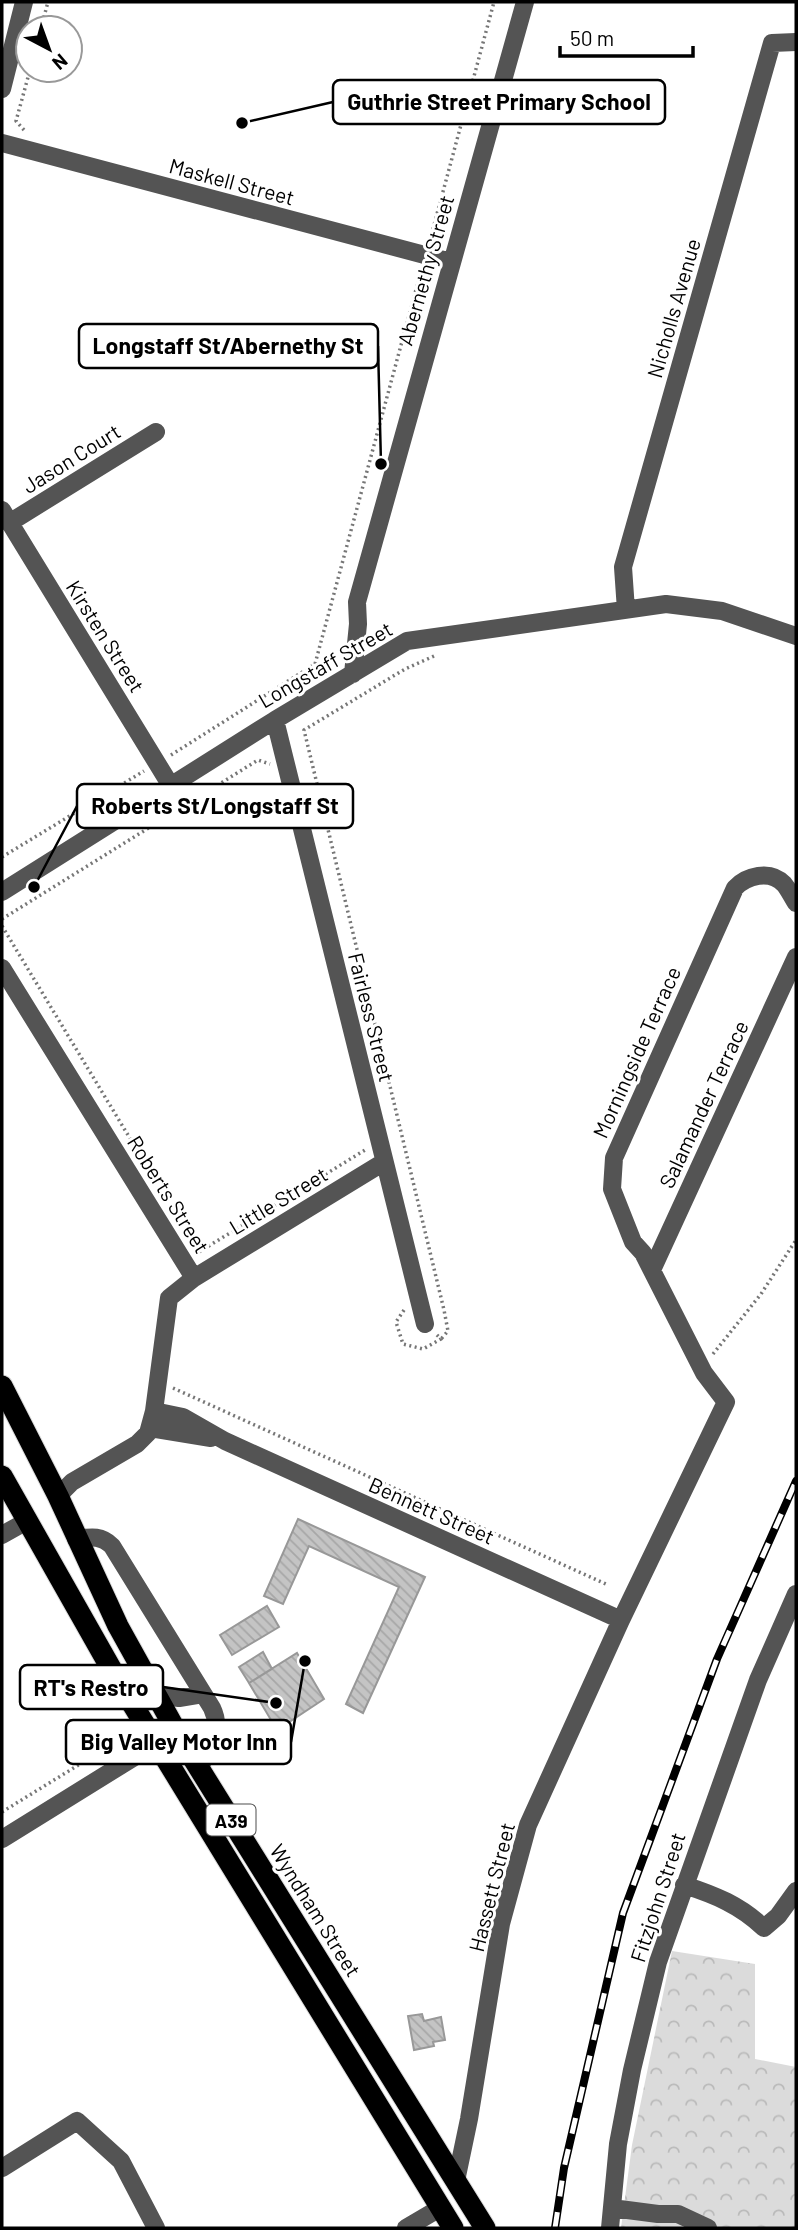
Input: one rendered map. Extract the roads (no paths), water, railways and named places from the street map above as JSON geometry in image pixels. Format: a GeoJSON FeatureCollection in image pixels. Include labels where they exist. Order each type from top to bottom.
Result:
{"type":"FeatureCollection","features":[{"type":"Feature","properties":{"kind":"highway","name":"Wyndham Street"},"geometry":{"type":"LineString","coordinates":[[2,1386],[58,1496],[118,1626],[155,1694],[485,2228]]}},
{"type":"Feature","properties":{"kind":"highway","name":"A39"},"geometry":{"type":"LineString","coordinates":[[2,1476],[117,1679],[453,2228]]}},
{"type":"Feature","properties":{"kind":"highway"},"geometry":{"type":"LineString","coordinates":[[27,1521],[58,1496]]}},
{"type":"Feature","properties":{"kind":"highway"},"geometry":{"type":"LineString","coordinates":[[440,2208],[456,2181]]}},
{"type":"Feature","properties":{"kind":"street"},"geometry":{"type":"LineString","coordinates":[[2,89],[24,2]]}},
{"type":"Feature","properties":{"kind":"street","name":"Abernethy Street"},"geometry":{"type":"LineString","coordinates":[[353,674],[358,624],[357,602],[450,262],[525,2]]}},
{"type":"Feature","properties":{"kind":"street","name":"Nicholls Avenue"},"geometry":{"type":"LineString","coordinates":[[626,610],[624,568],[772,43],[796,42]]}},
{"type":"Feature","properties":{"kind":"street","name":"Maskell Street"},"geometry":{"type":"LineString","coordinates":[[2,143],[450,262]]}},
{"type":"Feature","properties":{"kind":"street","name":"Jason Court"},"geometry":{"type":"LineString","coordinates":[[6,517],[156,432]]}},
{"type":"Feature","properties":{"kind":"street","name":"Kirsten Street"},"geometry":{"type":"LineString","coordinates":[[6,517],[171,786]]}},
{"type":"Feature","properties":{"kind":"street","name":"Longstaff Street"},"geometry":{"type":"LineString","coordinates":[[2,892],[275,720],[407,641],[666,604],[722,611],[796,636]]}},
{"type":"Feature","properties":{"kind":"street","name":"Fairless Street"},"geometry":{"type":"LineString","coordinates":[[275,720],[425,1324]]}},
{"type":"Feature","properties":{"kind":"street","name":"Morningside Terrace"},"geometry":{"type":"LineString","coordinates":[[621,1620],[726,1402],[704,1374],[643,1253],[633,1242],[612,1189],[614,1158],[734,888],[743,879],[768,876],[782,882],[796,903]]}},
{"type":"Feature","properties":{"kind":"street","name":"Salamander Terrace"},"geometry":{"type":"LineString","coordinates":[[652,1270],[796,957]]}},
{"type":"Feature","properties":{"kind":"street","name":"Roberts Street"},"geometry":{"type":"LineString","coordinates":[[2,968],[194,1278],[169,1298],[152,1420]]}},
{"type":"Feature","properties":{"kind":"street","name":"Little Street"},"geometry":{"type":"LineString","coordinates":[[194,1278],[384,1162]]}},
{"type":"Feature","properties":{"kind":"street","name":"Bennett Street"},"geometry":{"type":"LineString","coordinates":[[152,1420],[183,1417],[225,1441],[621,1620]]}},
{"type":"Feature","properties":{"kind":"street"},"geometry":{"type":"LineString","coordinates":[[58,1496],[72,1482],[137,1444],[152,1420]]}},
{"type":"Feature","properties":{"kind":"street"},"geometry":{"type":"LineString","coordinates":[[2,1535],[27,1521]]}},
{"type":"Feature","properties":{"kind":"street"},"geometry":{"type":"LineString","coordinates":[[76,1538],[97,1536],[112,1546],[216,1717],[217,1726],[212,1746],[199,1768]]}},
{"type":"Feature","properties":{"kind":"street","name":"Fitzjohn Street"},"geometry":{"type":"LineString","coordinates":[[610,2228],[618,2144],[632,2070],[658,1962],[758,1681],[796,1594]]}},
{"type":"Feature","properties":{"kind":"street","name":"Hassett Street"},"geometry":{"type":"LineString","coordinates":[[456,2181],[469,2119],[501,1924],[528,1825],[621,1620]]}},
{"type":"Feature","properties":{"kind":"street"},"geometry":{"type":"LineString","coordinates":[[155,1694],[179,1699],[203,1695]]}},
{"type":"Feature","properties":{"kind":"street"},"geometry":{"type":"LineString","coordinates":[[2,1839],[157,1743]]}},
{"type":"Feature","properties":{"kind":"street"},"geometry":{"type":"LineString","coordinates":[[684,1885],[726,1899],[764,1928],[778,1916],[796,1891]]}},
{"type":"Feature","properties":{"kind":"street"},"geometry":{"type":"LineString","coordinates":[[2,2168],[77,2122],[121,2161],[156,2228]]}},
{"type":"Feature","properties":{"kind":"street"},"geometry":{"type":"LineString","coordinates":[[406,2228],[440,2208]]}},
{"type":"Feature","properties":{"kind":"street"},"geometry":{"type":"LineString","coordinates":[[612,2208],[663,2221],[678,2214],[708,2228]]}},
{"type":"Feature","properties":{"kind":"railway"},"geometry":{"type":"LineString","coordinates":[[555,2228],[564,2168],[623,1913],[717,1659],[796,1481]]}},
{"type":"Feature","properties":{"kind":"place","name":"Guthrie Street Primary School"},"geometry":{"type":"Point","coordinates":[242,123]}},
{"type":"Feature","properties":{"kind":"place","name":"Longstaff St/Abernethy St"},"geometry":{"type":"Point","coordinates":[381,464]}},
{"type":"Feature","properties":{"kind":"place","name":"Roberts St/Longstaff St"},"geometry":{"type":"Point","coordinates":[34,887]}},
{"type":"Feature","properties":{"kind":"place","name":"Big Valley Motor Inn"},"geometry":{"type":"Point","coordinates":[305,1661]}},
{"type":"Feature","properties":{"kind":"place","name":"RT's Restro"},"geometry":{"type":"Point","coordinates":[276,1703]}}]}
